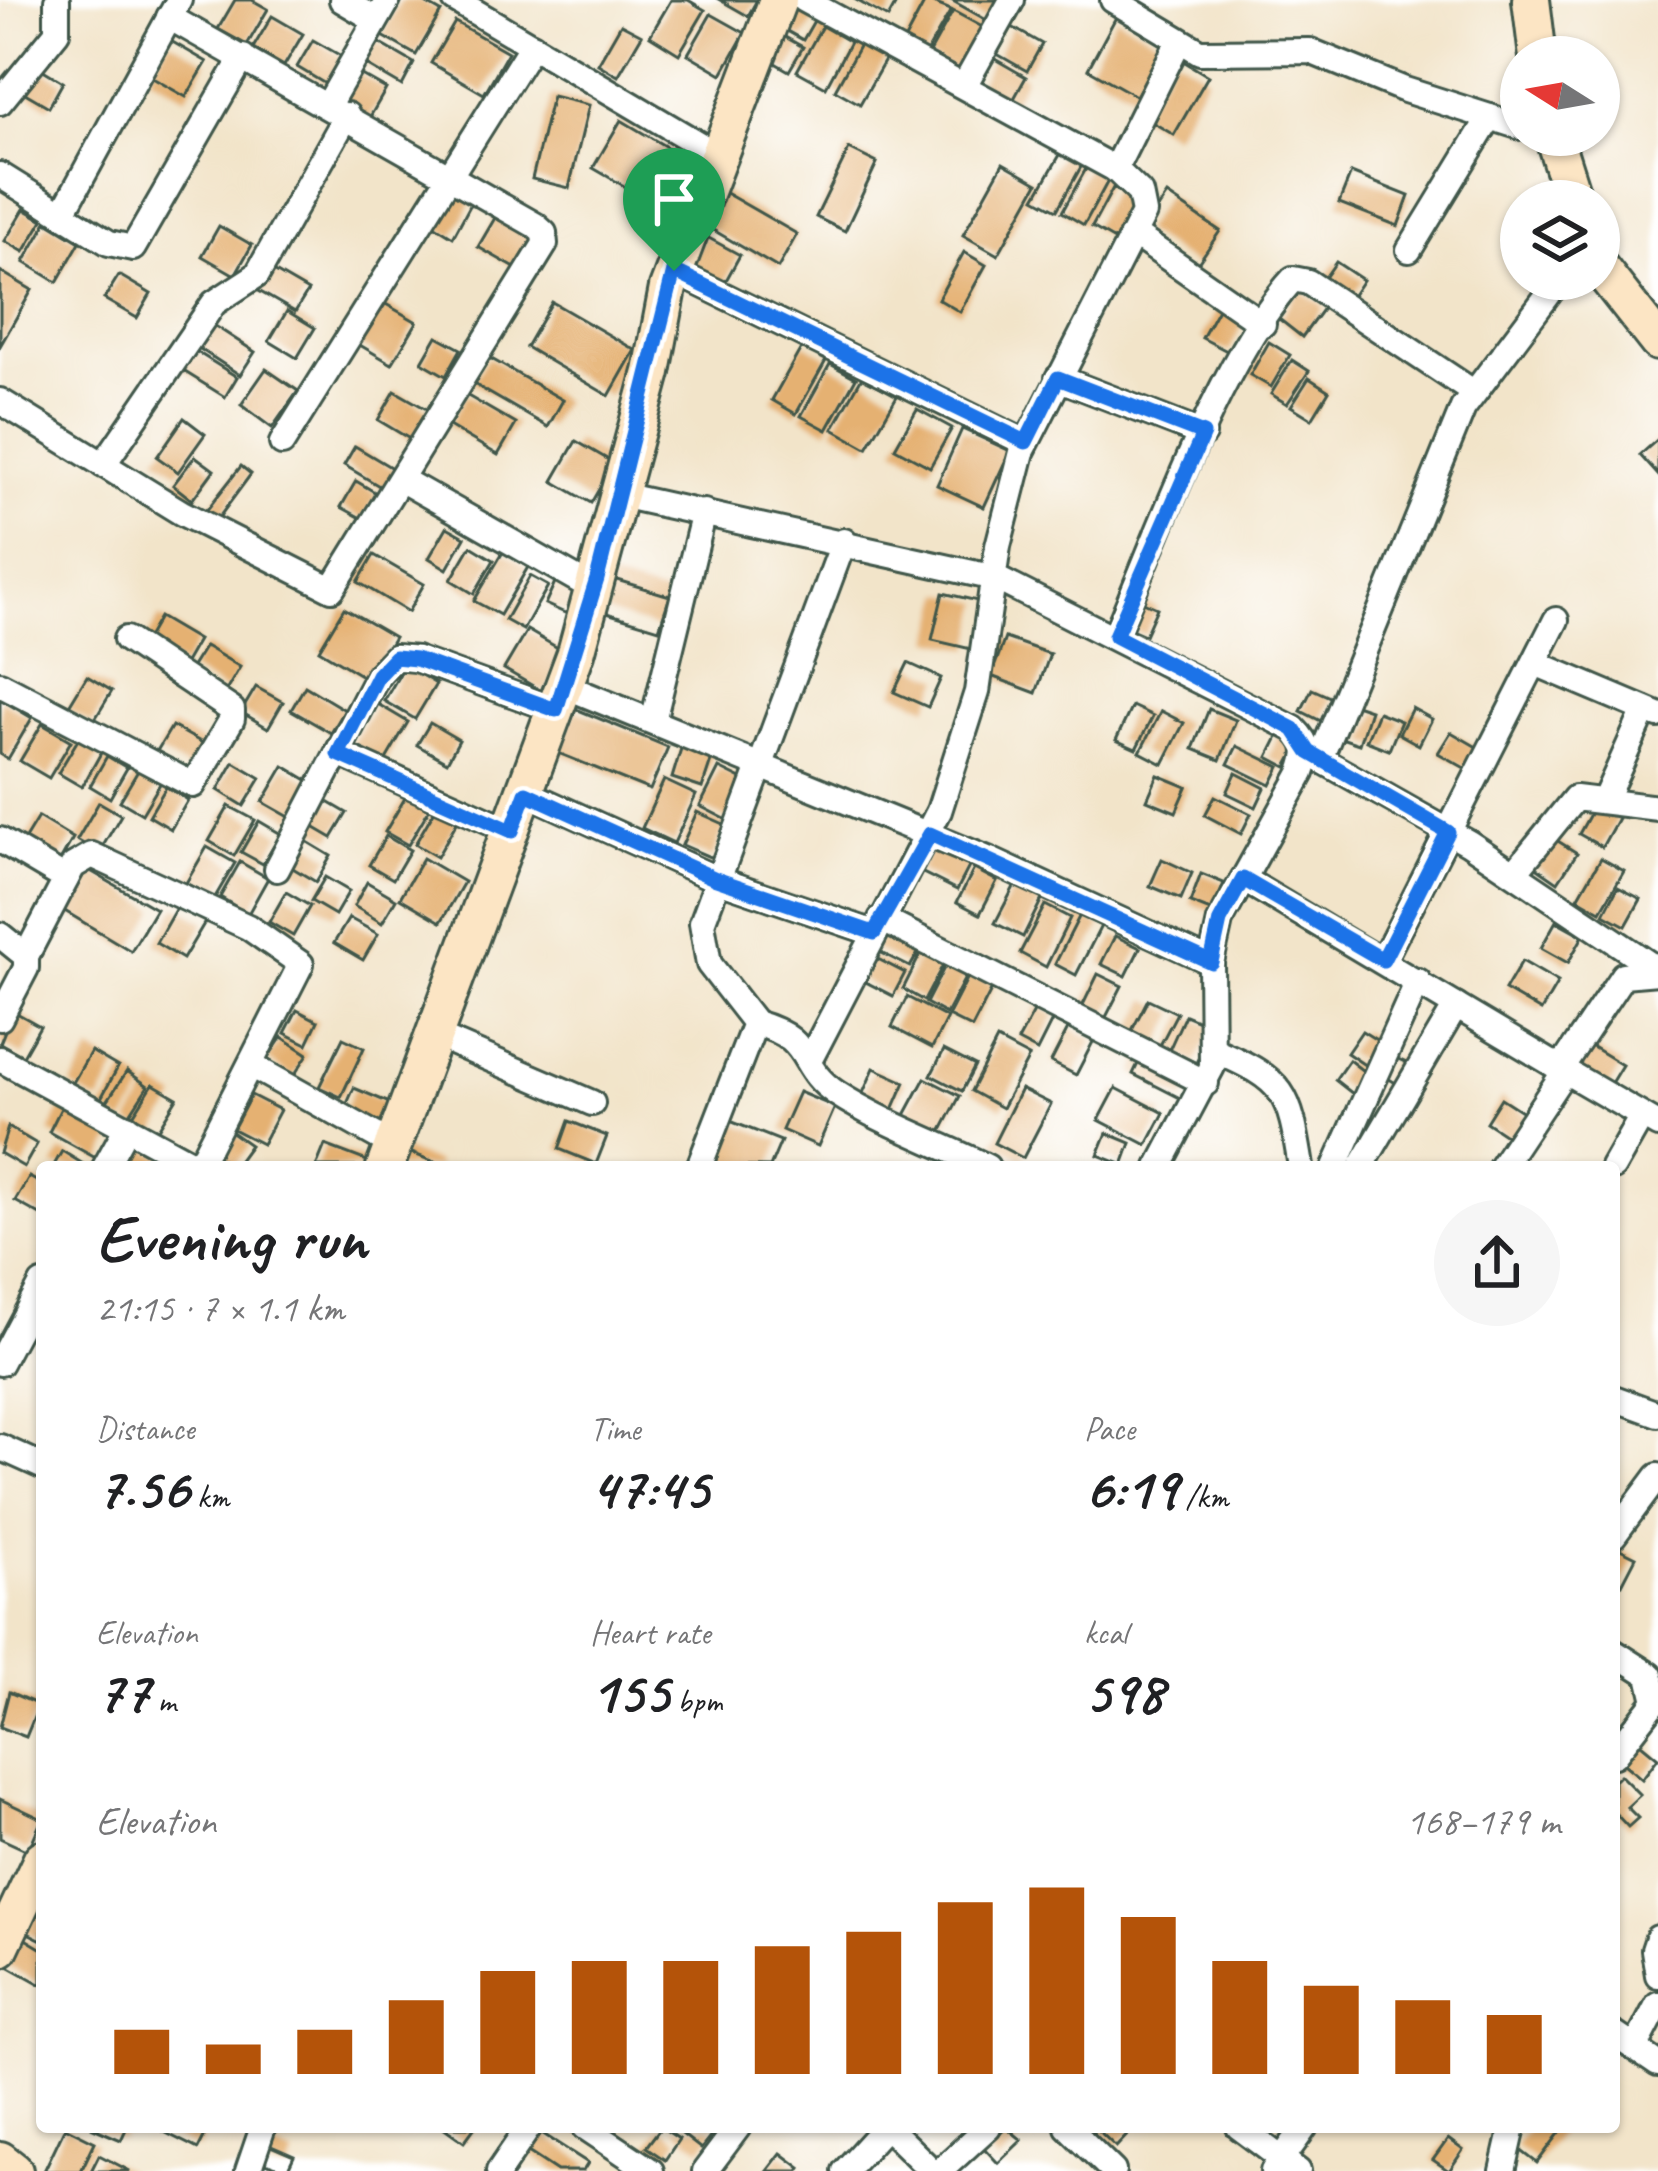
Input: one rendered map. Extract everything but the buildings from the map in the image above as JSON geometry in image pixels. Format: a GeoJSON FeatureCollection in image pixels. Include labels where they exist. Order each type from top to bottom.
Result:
{"type":"FeatureCollection","features":[{"type":"Feature","properties":{"kind":"street"},"geometry":{"type":"LineString","coordinates":[[0,102],[57,32],[58,0]]}},
{"type":"Feature","properties":{"kind":"street"},"geometry":{"type":"LineString","coordinates":[[103,465],[214,303],[257,275],[382,10],[342,0]]}},
{"type":"Feature","properties":{"kind":"street"},"geometry":{"type":"LineString","coordinates":[[455,0],[717,155]]}},
{"type":"Feature","properties":{"kind":"street"},"geometry":{"type":"LineString","coordinates":[[252,1066],[389,1156],[561,698],[620,495],[674,271],[778,0]]}},
{"type":"Feature","properties":{"kind":"street"},"geometry":{"type":"LineString","coordinates":[[804,0],[1115,170],[1140,193],[1144,213],[1026,442],[1005,509],[977,692],[930,834],[809,1061]]}},
{"type":"Feature","properties":{"kind":"street"},"geometry":{"type":"LineString","coordinates":[[964,86],[1012,0]]}},
{"type":"Feature","properties":{"kind":"street"},"geometry":{"type":"LineString","coordinates":[[1113,0],[1178,43],[1223,56],[1276,48],[1310,51],[1405,90],[1500,120]]}},
{"type":"Feature","properties":{"kind":"street"},"geometry":{"type":"LineString","coordinates":[[1531,0],[1535,36]]}},
{"type":"Feature","properties":{"kind":"street"},"geometry":{"type":"LineString","coordinates":[[0,401],[182,513],[332,589],[545,244],[544,233],[535,225],[243,57],[174,9],[62,214]]}},
{"type":"Feature","properties":{"kind":"street"},"geometry":{"type":"LineString","coordinates":[[1115,170],[1178,43]]}},
{"type":"Feature","properties":{"kind":"street"},"geometry":{"type":"LineString","coordinates":[[282,443],[532,45]]}},
{"type":"Feature","properties":{"kind":"street"},"geometry":{"type":"LineString","coordinates":[[0,176],[109,243],[133,248],[243,57]]}},
{"type":"Feature","properties":{"kind":"street"},"geometry":{"type":"LineString","coordinates":[[1408,250],[1490,117]]}},
{"type":"Feature","properties":{"kind":"street"},"geometry":{"type":"LineString","coordinates":[[1135,236],[1263,324]]}},
{"type":"Feature","properties":{"kind":"street"},"geometry":{"type":"LineString","coordinates":[[674,271],[1026,442]]}},
{"type":"Feature","properties":{"kind":"street"},"geometry":{"type":"LineString","coordinates":[[1115,636],[1203,434],[1288,284],[1301,279],[1472,392]]}},
{"type":"Feature","properties":{"kind":"street"},"geometry":{"type":"LineString","coordinates":[[1620,293],[1658,342]]}},
{"type":"Feature","properties":{"kind":"street"},"geometry":{"type":"LineString","coordinates":[[1162,1161],[1206,1083],[1214,1050],[1211,962],[1220,921],[1314,756],[1449,436],[1472,392],[1544,300]]}},
{"type":"Feature","properties":{"kind":"street"},"geometry":{"type":"LineString","coordinates":[[1058,378],[1203,434]]}},
{"type":"Feature","properties":{"kind":"street"},"geometry":{"type":"LineString","coordinates":[[402,480],[594,589]]}},
{"type":"Feature","properties":{"kind":"street"},"geometry":{"type":"LineString","coordinates":[[620,495],[995,578],[1294,729],[1314,756],[1515,872],[1658,972]]}},
{"type":"Feature","properties":{"kind":"street"},"geometry":{"type":"LineString","coordinates":[[653,721],[704,512]]}},
{"type":"Feature","properties":{"kind":"street"},"geometry":{"type":"LineString","coordinates":[[844,541],[716,879],[701,923],[702,946],[754,1023],[790,1035],[830,1089],[975,1161]]}},
{"type":"Feature","properties":{"kind":"street"},"geometry":{"type":"LineString","coordinates":[[1383,960],[1556,620]]}},
{"type":"Feature","properties":{"kind":"street"},"geometry":{"type":"LineString","coordinates":[[0,684],[193,785],[232,710],[126,639]]}},
{"type":"Feature","properties":{"kind":"street"},"geometry":{"type":"LineString","coordinates":[[277,869],[378,675],[395,657],[416,659],[653,721],[930,834],[1211,962]]}},
{"type":"Feature","properties":{"kind":"street"},"geometry":{"type":"LineString","coordinates":[[1535,662],[1652,713],[1606,799]]}},
{"type":"Feature","properties":{"kind":"street"},"geometry":{"type":"LineString","coordinates":[[338,754],[512,831]]}},
{"type":"Feature","properties":{"kind":"street"},"geometry":{"type":"LineString","coordinates":[[526,793],[716,879],[877,926],[1206,1083]]}},
{"type":"Feature","properties":{"kind":"street"},"geometry":{"type":"LineString","coordinates":[[1515,872],[1563,806],[1586,796],[1658,808]]}},
{"type":"Feature","properties":{"kind":"street"},"geometry":{"type":"LineString","coordinates":[[0,840],[66,880]]}},
{"type":"Feature","properties":{"kind":"street"},"geometry":{"type":"LineString","coordinates":[[0,1018],[66,880],[74,866],[92,855],[170,887],[294,955],[301,964],[299,976],[203,1157],[196,1161]]}},
{"type":"Feature","properties":{"kind":"street"},"geometry":{"type":"LineString","coordinates":[[1243,879],[1650,1121],[1618,1161]]}},
{"type":"Feature","properties":{"kind":"street"},"geometry":{"type":"LineString","coordinates":[[0,935],[26,956]]}},
{"type":"Feature","properties":{"kind":"street"},"geometry":{"type":"LineString","coordinates":[[1505,1161],[1559,1067],[1623,975],[1658,972]]}},
{"type":"Feature","properties":{"kind":"street"},"geometry":{"type":"LineString","coordinates":[[1337,1161],[1418,981]]}},
{"type":"Feature","properties":{"kind":"street"},"geometry":{"type":"LineString","coordinates":[[1365,1161],[1456,1006]]}},
{"type":"Feature","properties":{"kind":"street"},"geometry":{"type":"LineString","coordinates":[[701,1161],[754,1023]]}},
{"type":"Feature","properties":{"kind":"street"},"geometry":{"type":"LineString","coordinates":[[435,1035],[592,1103]]}},
{"type":"Feature","properties":{"kind":"street"},"geometry":{"type":"LineString","coordinates":[[1214,1050],[1258,1069],[1283,1090],[1299,1161]]}},
{"type":"Feature","properties":{"kind":"street"},"geometry":{"type":"LineString","coordinates":[[0,1059],[188,1161]]}},
{"type":"Feature","properties":{"kind":"street"},"geometry":{"type":"LineString","coordinates":[[108,1161],[127,1127]]}},
{"type":"Feature","properties":{"kind":"street"},"geometry":{"type":"LineString","coordinates":[[0,1363],[36,1295]]}},
{"type":"Feature","properties":{"kind":"street"},"geometry":{"type":"LineString","coordinates":[[1620,1400],[1658,1414]]}},
{"type":"Feature","properties":{"kind":"street"},"geometry":{"type":"LineString","coordinates":[[0,1447],[36,1463]]}},
{"type":"Feature","properties":{"kind":"street"},"geometry":{"type":"LineString","coordinates":[[1620,1527],[1658,1476]]}},
{"type":"Feature","properties":{"kind":"street"},"geometry":{"type":"LineString","coordinates":[[1620,1656],[1650,1675],[1657,1701],[1620,1747]]}},
{"type":"Feature","properties":{"kind":"street"},"geometry":{"type":"LineString","coordinates":[[0,1948],[36,1872]]}},
{"type":"Feature","properties":{"kind":"street"},"geometry":{"type":"LineString","coordinates":[[1658,1938],[1654,1950],[1658,1975]]}},
{"type":"Feature","properties":{"kind":"street"},"geometry":{"type":"LineString","coordinates":[[1658,2004],[1625,2041],[1658,2064]]}},
{"type":"Feature","properties":{"kind":"street"},"geometry":{"type":"LineString","coordinates":[[248,2171],[261,2133]]}},
{"type":"Feature","properties":{"kind":"street"},"geometry":{"type":"LineString","coordinates":[[499,2171],[525,2133]]}},
{"type":"Feature","properties":{"kind":"street"},"geometry":{"type":"LineString","coordinates":[[593,2133],[644,2169]]}},
{"type":"Feature","properties":{"kind":"street"},"geometry":{"type":"LineString","coordinates":[[705,2171],[734,2133]]}},
{"type":"Feature","properties":{"kind":"street"},"geometry":{"type":"LineString","coordinates":[[845,2171],[879,2133]]}},
{"type":"Feature","properties":{"kind":"street"},"geometry":{"type":"LineString","coordinates":[[893,2133],[936,2171],[981,2133]]}},
{"type":"Feature","properties":{"kind":"street"},"geometry":{"type":"LineString","coordinates":[[1074,2133],[1114,2171]]}},
{"type":"Feature","properties":{"kind":"street"},"geometry":{"type":"LineString","coordinates":[[1246,2133],[1284,2168],[1302,2133]]}},
{"type":"Feature","properties":{"kind":"street"},"geometry":{"type":"LineString","coordinates":[[1503,2171],[1512,2133]]}},
{"type":"Feature","properties":{"kind":"street"},"geometry":{"type":"LineString","coordinates":[[0,2160],[14,2171]]}},
{"type":"Feature","properties":{"kind":"route"},"geometry":{"type":"LineString","coordinates":[[674,271],[1026,442],[1058,378],[1203,434],[1115,636],[1294,729],[1309,752],[1448,832],[1383,960],[1243,879],[1220,921],[1211,962],[930,834],[874,933],[716,879],[526,793],[512,831],[338,754],[378,675],[395,657],[416,659],[556,710],[597,579],[674,271]]}}]}
